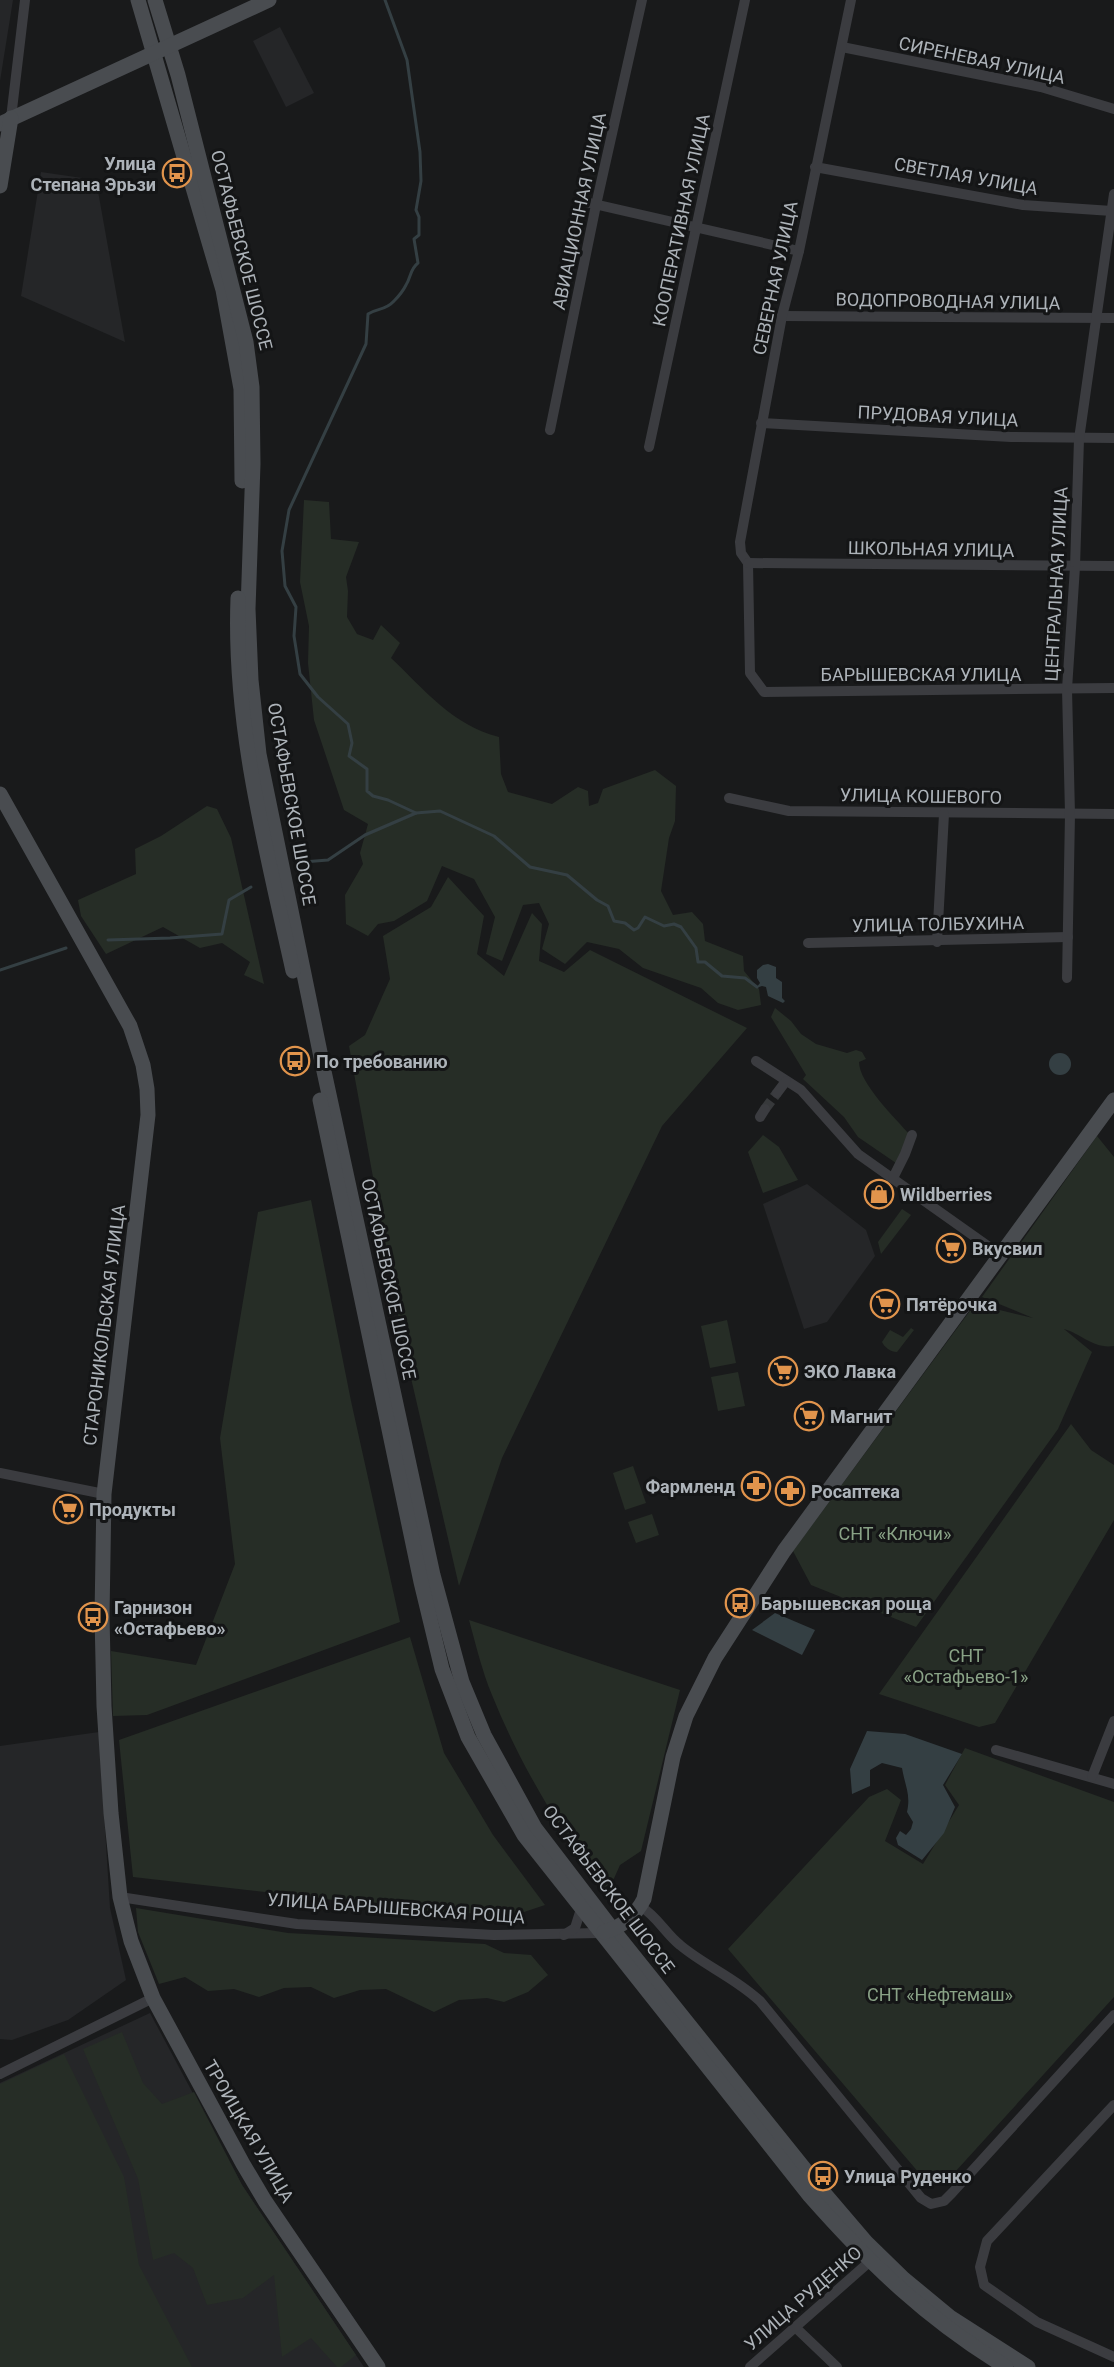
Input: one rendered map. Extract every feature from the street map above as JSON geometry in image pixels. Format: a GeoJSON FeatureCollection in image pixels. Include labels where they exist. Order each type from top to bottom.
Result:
{"type":"FeatureCollection","features":[{"type":"Feature","properties":{"kind":"main road","name":"ОСТАФЬЕВСКОЕ ШОССЕ"},"geometry":{"type":"LineString","coordinates":[[138,0],[223,290],[241,389],[243,466],[238,612],[240,682],[248,755],[421,1582],[442,1669],[468,1737],[524,1835],[581,1909],[606,1932]]}},
{"type":"Feature","properties":{"kind":"main road","name":"ОСТАФЬЕВСКОЕ ШОССЕ"},"geometry":{"type":"LineString","coordinates":[[156,0],[246,342],[252,387],[254,464],[248,609],[251,680],[259,754],[433,1575],[462,1682],[489,1743],[535,1828],[606,1932],[810,2196],[874,2258],[895,2286],[947,2328],[1006,2367]]}},
{"type":"Feature","properties":{"kind":"main road"},"geometry":{"type":"LineString","coordinates":[[0,186],[6,121],[269,0]]}},
{"type":"Feature","properties":{"kind":"main road","name":"СТАРОНИКОЛЬСКАЯ УЛИЦА"},"geometry":{"type":"LineString","coordinates":[[0,794],[130,1026],[147,1089],[148,1115],[144,1162],[104,1494],[102,1616],[104,1706],[111,1813],[120,1897]]}},
{"type":"Feature","properties":{"kind":"main road"},"geometry":{"type":"LineString","coordinates":[[606,1932],[636,1912],[646,1891],[673,1757],[686,1716],[715,1658],[784,1551],[1114,1100]]}},
{"type":"Feature","properties":{"kind":"main road","name":"ТРОИЦКАЯ УЛИЦА"},"geometry":{"type":"LineString","coordinates":[[120,1897],[131,1941],[153,1998],[264,2201],[378,2367]]}},
{"type":"Feature","properties":{"kind":"main road","name":"ОСТАФЬЕВСКОЕ ШОССЕ"},"geometry":{"type":"LineString","coordinates":[[874,2258],[904,2279],[950,2317],[1028,2367]]}},
{"type":"Feature","properties":{"kind":"street"},"geometry":{"type":"LineString","coordinates":[[6,121],[24,0]]}},
{"type":"Feature","properties":{"kind":"street","name":"АВИАЦИОННАЯ УЛИЦА"},"geometry":{"type":"LineString","coordinates":[[550,430],[596,206],[642,0]]}},
{"type":"Feature","properties":{"kind":"street","name":"КООПЕРАТИВНАЯ УЛИЦА"},"geometry":{"type":"LineString","coordinates":[[649,447],[745,0]]}},
{"type":"Feature","properties":{"kind":"street","name":"СЕВЕРНАЯ УЛИЦА"},"geometry":{"type":"LineString","coordinates":[[764,692],[750,673],[748,563],[741,554],[740,542],[782,316],[799,251],[851,0]]}},
{"type":"Feature","properties":{"kind":"street","name":"СИРЕНЕВАЯ УЛИЦА"},"geometry":{"type":"LineString","coordinates":[[842,47],[1041,87],[1114,109]]}},
{"type":"Feature","properties":{"kind":"street","name":"СВЕТЛАЯ УЛИЦА"},"geometry":{"type":"LineString","coordinates":[[815,167],[1023,205],[1112,211]]}},
{"type":"Feature","properties":{"kind":"street","name":"ЦЕНТРАЛЬНАЯ УЛИЦА"},"geometry":{"type":"LineString","coordinates":[[1067,978],[1070,814],[1066,689],[1075,567],[1079,439],[1098,319],[1114,194]]}},
{"type":"Feature","properties":{"kind":"street"},"geometry":{"type":"LineString","coordinates":[[581,201],[799,251]]}},
{"type":"Feature","properties":{"kind":"street","name":"ВОДОПРОВОДНАЯ УЛИЦА"},"geometry":{"type":"LineString","coordinates":[[782,316],[1114,318]]}},
{"type":"Feature","properties":{"kind":"street","name":"ПРУДОВАЯ УЛИЦА"},"geometry":{"type":"LineString","coordinates":[[761,423],[1011,437],[1114,438]]}},
{"type":"Feature","properties":{"kind":"street","name":"ШКОЛЬНАЯ УЛИЦА"},"geometry":{"type":"LineString","coordinates":[[748,563],[1114,566]]}},
{"type":"Feature","properties":{"kind":"street","name":"БАРЫШЕВСКАЯ УЛИЦА"},"geometry":{"type":"LineString","coordinates":[[764,692],[1114,688]]}},
{"type":"Feature","properties":{"kind":"street","name":"УЛИЦА КОШЕВОГО"},"geometry":{"type":"LineString","coordinates":[[729,798],[789,811],[944,814],[1114,813]]}},
{"type":"Feature","properties":{"kind":"street"},"geometry":{"type":"LineString","coordinates":[[937,942],[944,814]]}},
{"type":"Feature","properties":{"kind":"street","name":"УЛИЦА ТОЛБУХИНА"},"geometry":{"type":"LineString","coordinates":[[808,943],[937,942],[1068,937]]}},
{"type":"Feature","properties":{"kind":"street"},"geometry":{"type":"LineString","coordinates":[[756,1061],[801,1090],[858,1154],[1002,1256]]}},
{"type":"Feature","properties":{"kind":"street"},"geometry":{"type":"LineString","coordinates":[[777,1093],[786,1081]]}},
{"type":"Feature","properties":{"kind":"street"},"geometry":{"type":"LineString","coordinates":[[893,1178],[912,1135]]}},
{"type":"Feature","properties":{"kind":"street"},"geometry":{"type":"LineString","coordinates":[[0,1473],[104,1494]]}},
{"type":"Feature","properties":{"kind":"street"},"geometry":{"type":"LineString","coordinates":[[1092,1777],[1114,1721]]}},
{"type":"Feature","properties":{"kind":"street"},"geometry":{"type":"LineString","coordinates":[[996,1749],[1114,1784]]}},
{"type":"Feature","properties":{"kind":"street","name":"УЛИЦА БАРЫШЕВСКАЯ РОЩА"},"geometry":{"type":"LineString","coordinates":[[120,1897],[297,1924],[494,1935],[564,1935],[606,1932]]}},
{"type":"Feature","properties":{"kind":"street"},"geometry":{"type":"LineString","coordinates":[[640,1906],[650,1912],[678,1943],[742,1985],[760,2001],[914,2189],[926,2202],[931,2204],[944,2200],[952,2193],[1114,2015]]}},
{"type":"Feature","properties":{"kind":"street"},"geometry":{"type":"LineString","coordinates":[[564,1935],[575,1928],[581,1909]]}},
{"type":"Feature","properties":{"kind":"street"},"geometry":{"type":"LineString","coordinates":[[0,2074],[153,1998]]}},
{"type":"Feature","properties":{"kind":"street"},"geometry":{"type":"LineString","coordinates":[[1114,2105],[987,2241],[980,2267],[984,2285],[1037,2322],[1114,2357]]}},
{"type":"Feature","properties":{"kind":"street","name":"УЛИЦА РУДЕНКО"},"geometry":{"type":"LineString","coordinates":[[750,2367],[874,2258]]}},
{"type":"Feature","properties":{"kind":"street"},"geometry":{"type":"LineString","coordinates":[[795,2326],[837,2367]]}},
{"type":"Feature","properties":{"kind":"shaded area"},"geometry":{"type":"Polygon","coordinates":[[[0,0],[13,0],[0,81],[0,0]]]}},
{"type":"Feature","properties":{"kind":"shaded area"},"geometry":{"type":"Polygon","coordinates":[[[280,27],[314,93],[286,107],[253,41],[280,27]]]}},
{"type":"Feature","properties":{"kind":"shaded area"},"geometry":{"type":"Polygon","coordinates":[[[41,172],[96,180],[125,342],[21,296],[41,172]]]}},
{"type":"Feature","properties":{"kind":"shaded area"},"geometry":{"type":"Polygon","coordinates":[[[768,964],[776,967],[776,978],[782,982],[782,998],[785,1001],[783,1003],[768,996],[766,987],[756,988],[760,983],[757,970],[768,964]]]}},
{"type":"Feature","properties":{"kind":"shaded area"},"geometry":{"type":"Polygon","coordinates":[[[1060,1053],[1068,1056],[1071,1064],[1068,1072],[1060,1075],[1052,1072],[1049,1064],[1052,1056],[1060,1053]]]}},
{"type":"Feature","properties":{"kind":"shaded area"},"geometry":{"type":"Polygon","coordinates":[[[807,1184],[866,1230],[875,1256],[827,1322],[804,1329],[763,1204],[807,1184]]]}},
{"type":"Feature","properties":{"kind":"shaded area"},"geometry":{"type":"Polygon","coordinates":[[[775,1613],[815,1630],[802,1655],[752,1630],[775,1613]]]}},
{"type":"Feature","properties":{"kind":"shaded area"},"geometry":{"type":"Polygon","coordinates":[[[867,1731],[905,1734],[962,1754],[943,1785],[955,1807],[944,1833],[922,1860],[898,1845],[896,1838],[900,1831],[906,1835],[913,1822],[907,1812],[908,1795],[902,1768],[882,1763],[870,1770],[870,1786],[852,1794],[850,1769],[867,1731]]]}},
{"type":"Feature","properties":{"kind":"shaded area"},"geometry":{"type":"Polygon","coordinates":[[[99,1732],[110,1908],[126,1980],[68,2020],[12,2040],[0,2039],[0,1746],[99,1732]]]}},
{"type":"Feature","properties":{"kind":"shaded area"},"geometry":{"type":"Polygon","coordinates":[[[150,2013],[242,2185],[364,2367],[0,2367],[0,2083],[150,2013]]]}},
{"type":"Feature","properties":{"kind":"green space"},"geometry":{"type":"Polygon","coordinates":[[[304,500],[329,502],[331,539],[359,542],[346,577],[347,617],[357,634],[373,640],[381,625],[400,643],[391,658],[428,694],[467,724],[499,737],[501,774],[508,792],[552,804],[578,787],[588,791],[589,806],[598,803],[603,789],[655,770],[676,786],[675,821],[669,838],[661,891],[673,915],[692,912],[703,924],[705,941],[743,956],[744,971],[759,989],[761,1005],[738,1010],[718,1003],[701,988],[643,968],[619,949],[587,942],[565,964],[542,949],[549,924],[539,903],[523,905],[502,961],[486,954],[495,917],[474,879],[442,866],[427,901],[394,921],[378,924],[368,936],[346,924],[345,895],[363,864],[360,853],[368,824],[344,810],[314,720],[308,663],[309,626],[300,582],[304,500]]]}},
{"type":"Feature","properties":{"kind":"green space"},"geometry":{"type":"Polygon","coordinates":[[[207,806],[217,809],[231,838],[264,984],[244,975],[250,962],[222,943],[200,948],[163,927],[106,954],[81,916],[78,900],[136,874],[135,849],[161,836],[207,806]]]}},
{"type":"Feature","properties":{"kind":"green space"},"geometry":{"type":"Polygon","coordinates":[[[448,877],[484,916],[477,954],[504,976],[532,913],[542,924],[539,961],[564,972],[590,950],[747,1028],[662,1126],[502,1458],[459,1586],[405,1352],[349,1046],[365,1035],[390,979],[383,936],[431,907],[448,877]]]}},
{"type":"Feature","properties":{"kind":"green space"},"geometry":{"type":"Polygon","coordinates":[[[775,1008],[791,1021],[801,1034],[816,1044],[847,1053],[856,1050],[862,1052],[866,1059],[859,1062],[865,1080],[879,1100],[910,1135],[896,1163],[858,1137],[844,1117],[803,1079],[806,1075],[771,1017],[775,1008]]]}},
{"type":"Feature","properties":{"kind":"green space"},"geometry":{"type":"Polygon","coordinates":[[[763,1135],[779,1147],[798,1180],[763,1193],[748,1152],[763,1135]]]}},
{"type":"Feature","properties":{"kind":"green space","name":"СНТ «Ключи»"},"geometry":{"type":"Polygon","coordinates":[[[1097,1136],[1114,1157],[1114,1346],[1094,1343],[1064,1329],[1092,1352],[1058,1429],[916,1627],[811,1585],[793,1551],[975,1304],[1033,1318],[982,1297],[1097,1136]]]}},
{"type":"Feature","properties":{"kind":"green space"},"geometry":{"type":"Polygon","coordinates":[[[311,1200],[351,1401],[400,1622],[147,1715],[113,1716],[111,1651],[196,1665],[235,1564],[220,1438],[258,1212],[311,1200]]]}},
{"type":"Feature","properties":{"kind":"green space"},"geometry":{"type":"Polygon","coordinates":[[[902,1209],[911,1215],[881,1254],[878,1242],[902,1209]]]}},
{"type":"Feature","properties":{"kind":"green space"},"geometry":{"type":"Polygon","coordinates":[[[727,1320],[736,1363],[710,1368],[701,1326],[727,1320]]]}},
{"type":"Feature","properties":{"kind":"green space"},"geometry":{"type":"Polygon","coordinates":[[[911,1328],[914,1330],[897,1352],[883,1344],[890,1330],[903,1337],[911,1328]]]}},
{"type":"Feature","properties":{"kind":"green space"},"geometry":{"type":"Polygon","coordinates":[[[738,1372],[745,1406],[718,1411],[711,1377],[738,1372]]]}},
{"type":"Feature","properties":{"kind":"green space","name":"СНТ «Остафьево-1»"},"geometry":{"type":"Polygon","coordinates":[[[1071,1424],[1091,1450],[1114,1465],[1114,1520],[995,1723],[979,1727],[879,1694],[1071,1424]]]}},
{"type":"Feature","properties":{"kind":"green space"},"geometry":{"type":"Polygon","coordinates":[[[633,1466],[646,1503],[625,1510],[613,1473],[633,1466]]]}},
{"type":"Feature","properties":{"kind":"green space"},"geometry":{"type":"Polygon","coordinates":[[[652,1514],[659,1535],[636,1543],[628,1522],[652,1514]]]}},
{"type":"Feature","properties":{"kind":"green space"},"geometry":{"type":"Polygon","coordinates":[[[469,1620],[680,1690],[641,1851],[620,1865],[607,1894],[558,1823],[516,1748],[488,1686],[469,1620]]]}},
{"type":"Feature","properties":{"kind":"green space"},"geometry":{"type":"Polygon","coordinates":[[[410,1637],[444,1753],[493,1835],[545,1905],[515,1915],[439,1912],[133,1877],[119,1740],[410,1637]]]}},
{"type":"Feature","properties":{"kind":"green space","name":"СНТ «Нефтемаш»"},"geometry":{"type":"Polygon","coordinates":[[[965,1748],[1114,1802],[1114,1997],[945,2183],[931,2187],[728,1949],[869,1797],[887,1789],[901,1800],[885,1841],[923,1864],[959,1805],[945,1785],[965,1748]]]}},
{"type":"Feature","properties":{"kind":"green space"},"geometry":{"type":"Polygon","coordinates":[[[136,1908],[288,1933],[485,1944],[504,1953],[531,1955],[548,1975],[528,1992],[504,2002],[487,1998],[459,2000],[434,2012],[386,1989],[360,1990],[334,1998],[311,1987],[284,1988],[259,1997],[234,1989],[208,1991],[185,1977],[159,1984],[138,1932],[136,1908]]]}},
{"type":"Feature","properties":{"kind":"green space"},"geometry":{"type":"Polygon","coordinates":[[[122,2032],[143,2083],[162,2104],[194,2092],[242,2185],[356,2355],[341,2367],[337,2367],[311,2338],[282,2357],[274,2275],[243,2298],[207,2305],[193,2268],[174,2253],[153,2260],[138,2179],[83,2049],[122,2032]]]}},
{"type":"Feature","properties":{"kind":"green space"},"geometry":{"type":"Polygon","coordinates":[[[64,2054],[124,2177],[139,2265],[192,2367],[0,2367],[0,2084],[64,2054]]]}},
{"type":"Feature","properties":{"kind":"waterway"},"geometry":{"type":"LineString","coordinates":[[385,0],[407,60],[420,152],[421,181],[416,210],[419,217],[419,235],[414,239],[418,263],[394,301],[368,314],[366,344],[289,510],[282,551],[285,586],[296,607],[294,636],[300,674],[318,697],[348,724],[352,743],[349,756],[367,769],[367,791],[373,796],[416,813]]}},
{"type":"Feature","properties":{"kind":"waterway"},"geometry":{"type":"LineString","coordinates":[[303,862],[328,860],[365,835],[416,813],[440,811],[494,836],[530,867],[567,875],[597,900],[608,906],[614,921],[625,923],[634,930],[645,917],[664,926],[674,924],[681,927],[696,948],[698,962],[705,962],[722,976],[745,978],[757,987]]}},
{"type":"Feature","properties":{"kind":"waterway"},"geometry":{"type":"LineString","coordinates":[[108,940],[222,934],[229,900],[251,887]]}},
{"type":"Feature","properties":{"kind":"waterway"},"geometry":{"type":"LineString","coordinates":[[0,970],[66,948]]}},
{"type":"Feature","properties":{"kind":"tunnel"},"geometry":{"type":"LineString","coordinates":[[765,1109],[777,1093]]}},
{"type":"Feature","properties":{"kind":"place","name":"Улица Степана Эрьзи"},"geometry":{"type":"Point","coordinates":[177,173]}},
{"type":"Feature","properties":{"kind":"place","name":"По требованию"},"geometry":{"type":"Point","coordinates":[295,1061]}},
{"type":"Feature","properties":{"kind":"place","name":"Wildberries"},"geometry":{"type":"Point","coordinates":[879,1194]}},
{"type":"Feature","properties":{"kind":"place","name":"Вкусвил"},"geometry":{"type":"Point","coordinates":[951,1248]}},
{"type":"Feature","properties":{"kind":"place","name":"Пятёрочка"},"geometry":{"type":"Point","coordinates":[885,1304]}},
{"type":"Feature","properties":{"kind":"place","name":"ЭКО Лавка"},"geometry":{"type":"Point","coordinates":[783,1371]}},
{"type":"Feature","properties":{"kind":"place","name":"Магнит"},"geometry":{"type":"Point","coordinates":[809,1416]}},
{"type":"Feature","properties":{"kind":"place","name":"Фармленд"},"geometry":{"type":"Point","coordinates":[756,1486]}},
{"type":"Feature","properties":{"kind":"place","name":"Росаптека"},"geometry":{"type":"Point","coordinates":[790,1491]}},
{"type":"Feature","properties":{"kind":"place","name":"Продукты"},"geometry":{"type":"Point","coordinates":[68,1509]}},
{"type":"Feature","properties":{"kind":"place","name":"Барышевская роща"},"geometry":{"type":"Point","coordinates":[740,1603]}},
{"type":"Feature","properties":{"kind":"place","name":"Гарнизон «Остафьево»"},"geometry":{"type":"Point","coordinates":[93,1617]}},
{"type":"Feature","properties":{"kind":"place","name":"Улица Руденко"},"geometry":{"type":"Point","coordinates":[823,2176]}}]}
